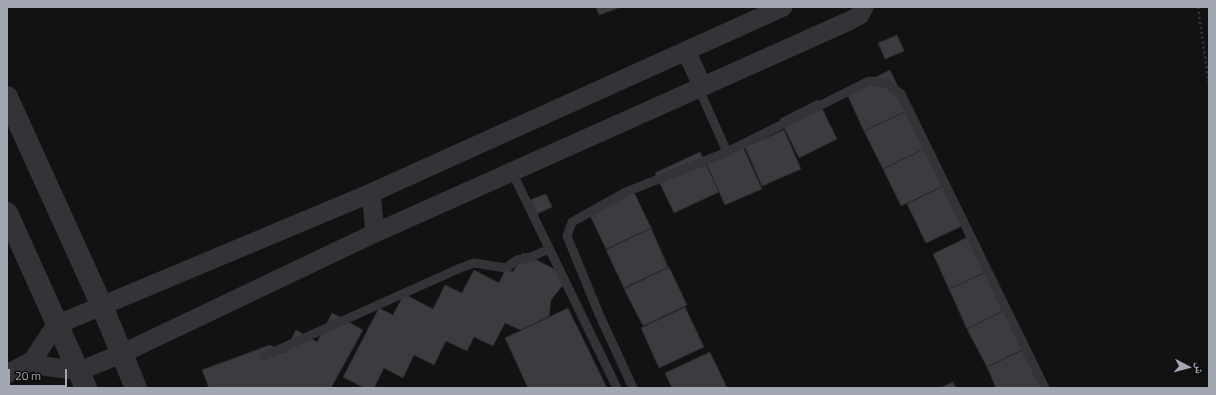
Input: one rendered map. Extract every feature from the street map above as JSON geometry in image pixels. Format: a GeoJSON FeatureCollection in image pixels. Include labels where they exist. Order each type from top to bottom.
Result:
{"type":"FeatureCollection","features":[{"type":"Feature","properties":{"kind":"street"},"geometry":{"type":"LineString","coordinates":[[7,374],[32,361],[56,326],[371,192],[783,7]]}},
{"type":"Feature","properties":{"kind":"street"},"geometry":{"type":"LineString","coordinates":[[82,379],[121,354],[375,233],[849,21],[860,15],[864,7]]}},
{"type":"Feature","properties":{"kind":"street"},"geometry":{"type":"LineString","coordinates":[[686,51],[701,88]]}},
{"type":"Feature","properties":{"kind":"street"},"geometry":{"type":"LineString","coordinates":[[7,97],[102,306],[136,388]]}},
{"type":"Feature","properties":{"kind":"street"},"geometry":{"type":"LineString","coordinates":[[371,192],[375,233]]}},
{"type":"Feature","properties":{"kind":"street"},"geometry":{"type":"LineString","coordinates":[[7,213],[56,326],[82,379]]}},
{"type":"Feature","properties":{"kind":"street"},"geometry":{"type":"LineString","coordinates":[[32,361],[82,379]]}},
{"type":"Feature","properties":{"kind":"lane"},"geometry":{"type":"LineString","coordinates":[[633,388],[570,245],[567,236],[572,222],[626,192],[726,152],[870,80],[886,83],[902,94],[1045,388]]}},
{"type":"Feature","properties":{"kind":"lane"},"geometry":{"type":"LineString","coordinates":[[701,88],[726,152]]}},
{"type":"Feature","properties":{"kind":"lane"},"geometry":{"type":"LineString","coordinates":[[512,172],[617,388]]}},
{"type":"Feature","properties":{"kind":"lane"},"geometry":{"type":"LineString","coordinates":[[264,356],[458,269],[474,263],[506,268],[517,260],[532,257],[549,249]]}},
{"type":"Feature","properties":{"kind":"path"},"geometry":{"type":"LineString","coordinates":[[1198,7],[1209,85]]}},
{"type":"Feature","properties":{"kind":"building"},"geometry":{"type":"Polygon","coordinates":[[[596,7],[621,7],[599,15],[596,7]]]}},
{"type":"Feature","properties":{"kind":"building"},"geometry":{"type":"Polygon","coordinates":[[[897,35],[904,51],[885,59],[878,43],[897,35]]]}},
{"type":"Feature","properties":{"kind":"building"},"geometry":{"type":"Polygon","coordinates":[[[890,70],[909,110],[864,131],[846,92],[890,70]]]}},
{"type":"Feature","properties":{"kind":"building"},"geometry":{"type":"Polygon","coordinates":[[[818,100],[837,139],[799,158],[780,119],[818,100]]]}},
{"type":"Feature","properties":{"kind":"building"},"geometry":{"type":"Polygon","coordinates":[[[909,110],[926,148],[883,169],[864,131],[909,110]]]}},
{"type":"Feature","properties":{"kind":"building"},"geometry":{"type":"Polygon","coordinates":[[[784,130],[801,169],[762,186],[745,147],[784,130]]]}},
{"type":"Feature","properties":{"kind":"building"},"geometry":{"type":"Polygon","coordinates":[[[743,147],[762,189],[725,205],[706,163],[743,147]]]}},
{"type":"Feature","properties":{"kind":"building"},"geometry":{"type":"Polygon","coordinates":[[[926,148],[943,186],[901,206],[883,169],[926,148]]]}},
{"type":"Feature","properties":{"kind":"building"},"geometry":{"type":"Polygon","coordinates":[[[700,152],[719,192],[674,213],[655,173],[700,152]]]}},
{"type":"Feature","properties":{"kind":"building"},"geometry":{"type":"Polygon","coordinates":[[[943,186],[962,226],[926,243],[907,204],[943,186]]]}},
{"type":"Feature","properties":{"kind":"building"},"geometry":{"type":"Polygon","coordinates":[[[632,188],[651,228],[606,249],[587,209],[632,188]]]}},
{"type":"Feature","properties":{"kind":"building"},"geometry":{"type":"Polygon","coordinates":[[[546,194],[552,207],[537,214],[530,200],[546,194]]]}},
{"type":"Feature","properties":{"kind":"building"},"geometry":{"type":"Polygon","coordinates":[[[651,228],[668,267],[624,288],[606,250],[651,228]]]}},
{"type":"Feature","properties":{"kind":"building"},"geometry":{"type":"Polygon","coordinates":[[[972,235],[989,271],[949,289],[933,254],[972,235]]]}},
{"type":"Feature","properties":{"kind":"building"},"geometry":{"type":"Polygon","coordinates":[[[523,253],[562,273],[566,281],[551,300],[549,316],[521,330],[505,323],[493,346],[474,337],[467,351],[446,341],[434,365],[414,355],[403,378],[384,368],[374,388],[364,388],[343,377],[379,308],[393,315],[404,294],[433,309],[445,285],[462,293],[474,270],[499,283],[506,268],[513,272],[523,253]]]}},
{"type":"Feature","properties":{"kind":"building"},"geometry":{"type":"Polygon","coordinates":[[[669,267],[687,305],[643,326],[624,289],[669,267]]]}},
{"type":"Feature","properties":{"kind":"building"},"geometry":{"type":"Polygon","coordinates":[[[989,271],[1007,309],[967,329],[949,289],[989,271]]]}},
{"type":"Feature","properties":{"kind":"building"},"geometry":{"type":"Polygon","coordinates":[[[685,307],[704,347],[659,368],[641,328],[685,307]]]}},
{"type":"Feature","properties":{"kind":"building"},"geometry":{"type":"Polygon","coordinates":[[[568,308],[607,388],[528,388],[505,338],[568,308]]]}},
{"type":"Feature","properties":{"kind":"building"},"geometry":{"type":"Polygon","coordinates":[[[1007,309],[1026,348],[987,367],[967,329],[1007,309]]]}},
{"type":"Feature","properties":{"kind":"building"},"geometry":{"type":"Polygon","coordinates":[[[332,313],[363,330],[331,388],[209,388],[202,370],[270,345],[284,353],[296,330],[317,342],[332,313]]]}},
{"type":"Feature","properties":{"kind":"building"},"geometry":{"type":"Polygon","coordinates":[[[1027,348],[1046,388],[996,388],[987,367],[1027,348]]]}},
{"type":"Feature","properties":{"kind":"building"},"geometry":{"type":"Polygon","coordinates":[[[710,352],[727,388],[672,388],[665,373],[710,352]]]}},
{"type":"Feature","properties":{"kind":"building"},"geometry":{"type":"Polygon","coordinates":[[[953,382],[956,388],[940,388],[953,382]]]}}]}
